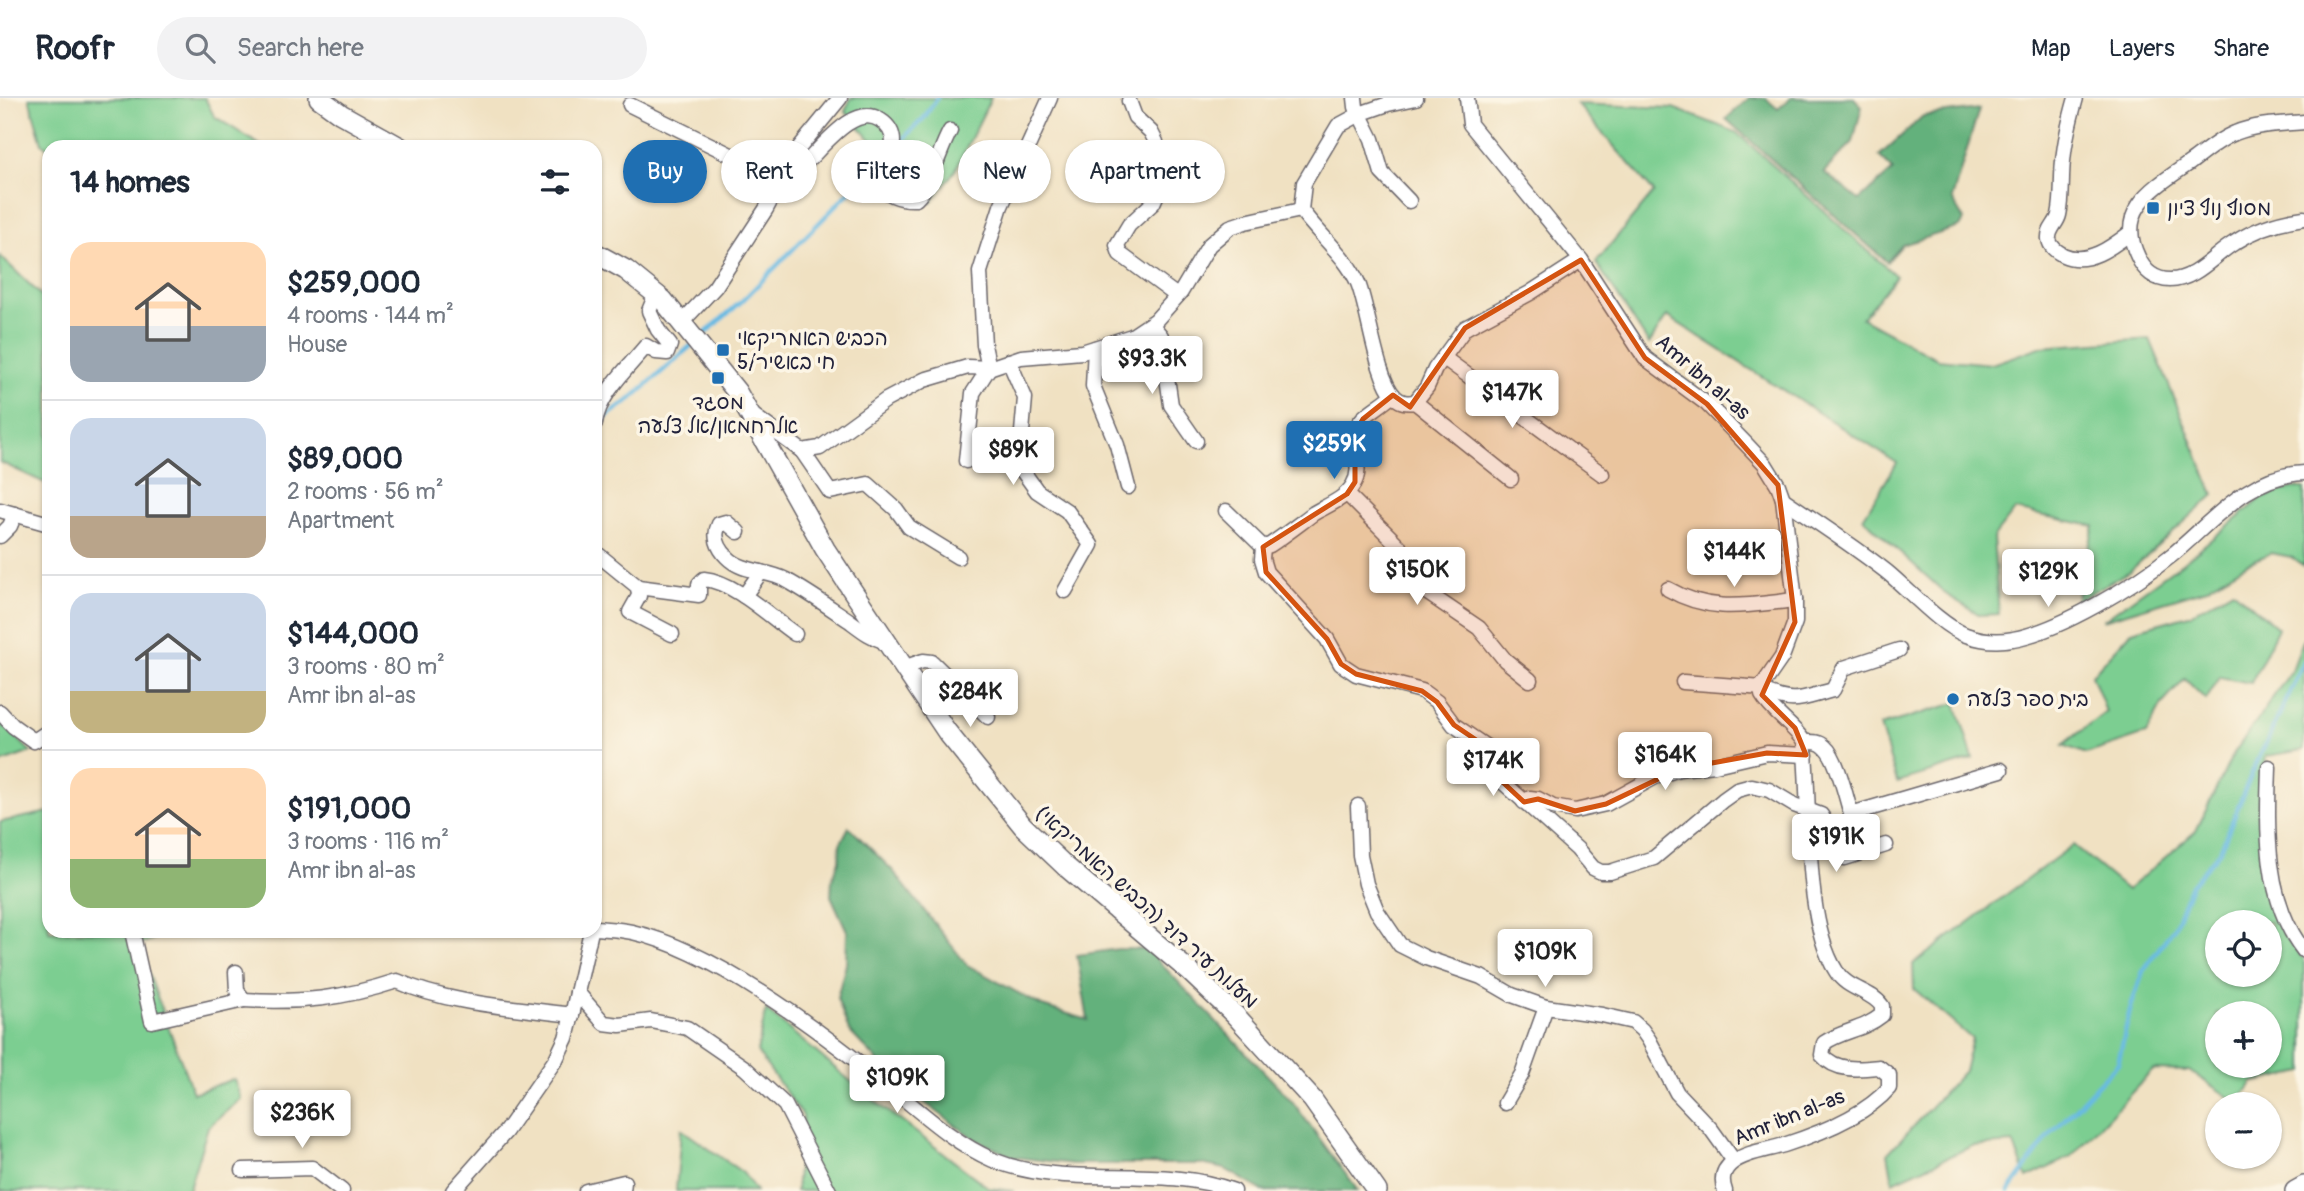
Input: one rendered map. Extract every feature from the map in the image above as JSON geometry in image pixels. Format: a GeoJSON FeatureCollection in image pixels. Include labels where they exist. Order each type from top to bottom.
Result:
{"type":"FeatureCollection","features":[{"type":"Feature","properties":{"kind":"main road"},"geometry":{"type":"LineString","coordinates":[[319,98],[341,114],[387,140]]}},
{"type":"Feature","properties":{"kind":"main road","name":"מעלות עיר דוד (הכביש האמריקאי)"},"geometry":{"type":"LineString","coordinates":[[602,257],[626,270],[656,294],[682,321],[737,392],[825,549],[903,668],[947,732],[1023,826],[1065,866],[1189,971],[1235,1015],[1312,1099],[1377,1191]]}},
{"type":"Feature","properties":{"kind":"main road"},"geometry":{"type":"LineString","coordinates":[[2295,1191],[2304,1186]]}},
{"type":"Feature","properties":{"kind":"street"},"geometry":{"type":"LineString","coordinates":[[806,140],[840,98]]}},
{"type":"Feature","properties":{"kind":"street"},"geometry":{"type":"LineString","coordinates":[[966,461],[973,393],[989,368],[984,345],[980,272],[1001,206],[1050,98]]}},
{"type":"Feature","properties":{"kind":"street"},"geometry":{"type":"LineString","coordinates":[[1355,98],[1372,139],[1382,173],[1409,201]]}},
{"type":"Feature","properties":{"kind":"street"},"geometry":{"type":"LineString","coordinates":[[1416,98],[1360,114],[1338,126],[1304,183],[1301,210],[1357,282],[1385,382],[1393,395],[1405,404],[1415,402],[1465,328],[1530,293],[1581,260]]}},
{"type":"Feature","properties":{"kind":"street","name":"Amr ibn al-as"},"geometry":{"type":"LineString","coordinates":[[1466,98],[1470,124],[1581,260],[1645,358],[1707,404],[1765,464],[1778,485],[1783,499],[1796,600],[1795,622],[1782,657],[1764,683],[1763,690]]}},
{"type":"Feature","properties":{"kind":"street"},"geometry":{"type":"LineString","coordinates":[[2076,98],[2066,133],[2059,217],[2050,230],[2049,240],[2053,248],[2061,254],[2084,258],[2098,254],[2130,233]]}},
{"type":"Feature","properties":{"kind":"street"},"geometry":{"type":"LineString","coordinates":[[1129,101],[1135,117],[1151,132],[1156,142],[1152,168],[1157,194],[1153,203],[1129,225],[1117,245],[1120,254],[1177,296]]}},
{"type":"Feature","properties":{"kind":"street"},"geometry":{"type":"LineString","coordinates":[[630,105],[721,150]]}},
{"type":"Feature","properties":{"kind":"street"},"geometry":{"type":"LineString","coordinates":[[817,150],[849,121],[871,114],[886,125],[893,140],[891,155],[878,173],[876,181],[892,195],[907,200],[916,199],[922,194],[939,150],[950,131]]}},
{"type":"Feature","properties":{"kind":"street"},"geometry":{"type":"LineString","coordinates":[[2304,122],[2250,128],[2225,138],[2145,196],[2135,211],[2130,233],[2139,260],[2148,273],[2172,280],[2191,274],[2248,234],[2282,222],[2304,218]]}},
{"type":"Feature","properties":{"kind":"street"},"geometry":{"type":"LineString","coordinates":[[682,321],[715,287],[769,203]]}},
{"type":"Feature","properties":{"kind":"street"},"geometry":{"type":"LineString","coordinates":[[802,451],[820,448],[886,400],[916,383],[968,367],[989,368],[1021,356],[1082,352],[1132,335],[1151,324],[1177,296],[1209,245],[1230,227],[1301,210]]}},
{"type":"Feature","properties":{"kind":"street"},"geometry":{"type":"LineString","coordinates":[[602,405],[646,346],[656,352],[667,353],[670,345],[649,311],[656,294]]}},
{"type":"Feature","properties":{"kind":"street"},"geometry":{"type":"LineString","coordinates":[[1151,324],[1161,336],[1171,405],[1196,441]]}},
{"type":"Feature","properties":{"kind":"street"},"geometry":{"type":"LineString","coordinates":[[1095,348],[1093,386],[1117,444],[1128,486]]}},
{"type":"Feature","properties":{"kind":"street"},"geometry":{"type":"LineString","coordinates":[[1444,358],[1602,474]]}},
{"type":"Feature","properties":{"kind":"street"},"geometry":{"type":"LineString","coordinates":[[1009,361],[1025,397],[1019,466],[1037,491],[1067,511],[1091,545],[1065,591]]}},
{"type":"Feature","properties":{"kind":"street"},"geometry":{"type":"LineString","coordinates":[[1263,547],[1347,494],[1355,482],[1359,466],[1353,448],[1355,432],[1363,419],[1393,395]]}},
{"type":"Feature","properties":{"kind":"street"},"geometry":{"type":"LineString","coordinates":[[1415,402],[1511,479]]}},
{"type":"Feature","properties":{"kind":"street"},"geometry":{"type":"LineString","coordinates":[[749,413],[802,451],[830,492],[868,484],[896,509],[909,527],[958,557]]}},
{"type":"Feature","properties":{"kind":"street"},"geometry":{"type":"LineString","coordinates":[[1783,499],[1885,571],[1951,628],[1981,639],[1998,640],[2032,634],[2112,596],[2149,572],[2253,487],[2275,477],[2304,473]]}},
{"type":"Feature","properties":{"kind":"street"},"geometry":{"type":"LineString","coordinates":[[1347,494],[1399,546],[1401,566],[1426,592],[1479,628],[1505,660],[1530,680]]}},
{"type":"Feature","properties":{"kind":"street"},"geometry":{"type":"LineString","coordinates":[[1226,511],[1263,547]]}},
{"type":"Feature","properties":{"kind":"street"},"geometry":{"type":"LineString","coordinates":[[0,536],[10,526],[7,512],[42,522]]}},
{"type":"Feature","properties":{"kind":"street"},"geometry":{"type":"LineString","coordinates":[[738,532],[726,522],[719,524],[715,537],[720,549],[737,566],[784,579],[874,639],[886,642]]}},
{"type":"Feature","properties":{"kind":"street"},"geometry":{"type":"LineString","coordinates":[[1263,547],[1262,559],[1266,572],[1328,639],[1341,664],[1356,674],[1411,687],[1430,696],[1454,725],[1488,748],[1494,757],[1492,766],[1495,775],[1577,849],[1593,868],[1601,872],[1610,872],[1654,858],[1723,800],[1737,790],[1752,786],[1769,790],[1816,812],[1826,820],[1841,857],[1845,859],[1886,845]]}},
{"type":"Feature","properties":{"kind":"street"},"geometry":{"type":"LineString","coordinates":[[602,558],[638,587],[699,595],[699,584],[704,579],[711,580],[744,596],[795,634]]}},
{"type":"Feature","properties":{"kind":"street"},"geometry":{"type":"LineString","coordinates":[[744,596],[761,572]]}},
{"type":"Feature","properties":{"kind":"street"},"geometry":{"type":"LineString","coordinates":[[638,587],[639,596],[630,612],[672,634]]}},
{"type":"Feature","properties":{"kind":"street"},"geometry":{"type":"LineString","coordinates":[[1668,589],[1684,598],[1724,607],[1796,600]]}},
{"type":"Feature","properties":{"kind":"street"},"geometry":{"type":"LineString","coordinates":[[1682,682],[1763,690],[1785,701],[1833,691],[1844,667],[1899,650]]}},
{"type":"Feature","properties":{"kind":"street"},"geometry":{"type":"LineString","coordinates":[[903,668],[923,661],[932,662],[988,717]]}},
{"type":"Feature","properties":{"kind":"street"},"geometry":{"type":"LineString","coordinates":[[1763,690],[1762,695],[1773,712],[1796,728],[1805,748]]}},
{"type":"Feature","properties":{"kind":"street"},"geometry":{"type":"LineString","coordinates":[[0,712],[13,726],[34,741],[42,735]]}},
{"type":"Feature","properties":{"kind":"street"},"geometry":{"type":"LineString","coordinates":[[1524,802],[1530,798],[1538,799],[1553,807],[1575,811],[1606,804],[1655,777],[1679,769],[1805,748],[1816,741],[1826,747],[1832,756],[1851,814],[2001,771]]}},
{"type":"Feature","properties":{"kind":"street","name":"Amr ibn al-as"},"geometry":{"type":"LineString","coordinates":[[1725,1191],[1721,1181],[1726,1169],[1734,1161],[1786,1144],[1839,1122],[1877,1102],[1889,1088],[1889,1075],[1879,1067],[1843,1068],[1828,1062],[1822,1055],[1824,1043],[1831,1038],[1868,1026],[1882,1015],[1882,1006],[1876,997],[1851,986],[1836,972],[1818,926],[1805,748]]}},
{"type":"Feature","properties":{"kind":"street"},"geometry":{"type":"LineString","coordinates":[[2269,767],[2267,829],[2271,865],[2285,918],[2304,951]]}},
{"type":"Feature","properties":{"kind":"street"},"geometry":{"type":"LineString","coordinates":[[1358,806],[1360,855],[1366,884],[1377,911],[1400,945],[1426,958],[1481,977],[1512,995],[1546,1007],[1622,1018],[1633,1023],[1642,1030],[1677,1093],[1711,1129],[1734,1161]]}},
{"type":"Feature","properties":{"kind":"street"},"geometry":{"type":"LineString","coordinates":[[602,929],[631,931],[667,943],[715,965],[774,1002],[846,1053],[953,1139],[994,1160],[1036,1172],[1178,1178],[1216,1184],[1234,1191]]}},
{"type":"Feature","properties":{"kind":"street"},"geometry":{"type":"LineString","coordinates":[[134,938],[152,1021],[244,1000],[317,1000],[360,993],[397,981],[466,1002],[572,1015]]}},
{"type":"Feature","properties":{"kind":"street"},"geometry":{"type":"LineString","coordinates":[[453,1191],[506,1131],[556,1059],[566,1038],[591,938]]}},
{"type":"Feature","properties":{"kind":"street"},"geometry":{"type":"LineString","coordinates":[[236,972],[237,991],[244,1000]]}},
{"type":"Feature","properties":{"kind":"street"},"geometry":{"type":"LineString","coordinates":[[578,992],[604,1023],[620,1025],[651,1021],[687,1028],[745,1068],[786,1105],[829,1191]]}},
{"type":"Feature","properties":{"kind":"street"},"geometry":{"type":"LineString","coordinates":[[1505,1103],[1522,1074],[1546,1007]]}},
{"type":"Feature","properties":{"kind":"street"},"geometry":{"type":"LineString","coordinates":[[243,1170],[312,1168],[342,1191]]}},
{"type":"Feature","properties":{"kind":"street"},"geometry":{"type":"LineString","coordinates":[[586,1191],[624,1182],[623,1191]]}},
{"type":"Feature","properties":{"kind":"highlighted area"},"geometry":{"type":"Polygon","coordinates":[[[1581,260],[1645,358],[1707,404],[1778,485],[1795,622],[1762,695],[1795,728],[1806,755],[1767,753],[1679,769],[1606,804],[1575,811],[1538,799],[1524,802],[1495,775],[1488,748],[1454,725],[1437,702],[1422,691],[1356,674],[1341,664],[1327,639],[1266,572],[1263,547],[1347,494],[1355,482],[1355,432],[1363,419],[1393,395],[1410,407],[1465,328],[1581,260]]]}},
{"type":"Feature","properties":{"kind":"green space"},"geometry":{"type":"Polygon","coordinates":[[[29,98],[205,98],[214,116],[252,140],[42,140],[42,143],[29,98]]]}},
{"type":"Feature","properties":{"kind":"green space"},"geometry":{"type":"Polygon","coordinates":[[[851,98],[991,98],[970,140],[958,140],[958,165],[944,185],[944,140],[871,140],[845,111],[851,98]]]}},
{"type":"Feature","properties":{"kind":"green space"},"geometry":{"type":"Polygon","coordinates":[[[1749,98],[1765,98],[1778,109],[1791,98],[1854,98],[1862,106],[1853,142],[1824,172],[1859,200],[1893,170],[1879,156],[1923,116],[1979,109],[1952,199],[1964,220],[1960,227],[1902,245],[1887,262],[1726,119],[1749,98]]]}},
{"type":"Feature","properties":{"kind":"green space"},"geometry":{"type":"Polygon","coordinates":[[[1577,104],[1673,108],[1736,132],[1896,276],[1862,318],[1937,359],[1992,364],[2040,347],[2150,339],[2214,495],[2130,571],[2076,601],[2094,526],[2015,510],[1993,538],[1999,614],[1980,615],[1947,595],[1863,518],[1897,463],[1667,316],[1649,344],[1596,262],[1654,192],[1577,104]]]}},
{"type":"Feature","properties":{"kind":"green space"},"geometry":{"type":"Polygon","coordinates":[[[0,256],[42,296],[42,482],[0,462],[0,256]]]}},
{"type":"Feature","properties":{"kind":"green space"},"geometry":{"type":"Polygon","coordinates":[[[2292,488],[2304,488],[2304,566],[2291,557],[2271,553],[2248,563],[2203,590],[2103,620],[2186,560],[2262,498],[2292,488]]]}},
{"type":"Feature","properties":{"kind":"green space"},"geometry":{"type":"Polygon","coordinates":[[[2233,590],[2278,628],[2251,683],[2220,677],[2206,700],[2185,679],[2162,704],[2146,734],[2086,754],[2063,745],[2106,712],[2092,675],[2132,631],[2189,615],[2233,590]]]}},
{"type":"Feature","properties":{"kind":"green space"},"geometry":{"type":"Polygon","coordinates":[[[2304,638],[2304,750],[2266,756],[2261,830],[2275,910],[2205,910],[2205,987],[2282,987],[2282,932],[2304,959],[2304,1072],[2282,1076],[2282,1001],[2205,1001],[2205,1078],[2273,1078],[2253,1082],[2246,1092],[2221,1092],[2189,1071],[2153,1070],[2071,1157],[2027,1178],[2013,1143],[1972,1146],[1893,1182],[1888,1153],[1964,1071],[1972,1039],[1914,989],[1913,964],[2073,845],[2127,890],[2196,831],[2232,756],[2292,670],[2304,638]]]}},
{"type":"Feature","properties":{"kind":"green space"},"geometry":{"type":"Polygon","coordinates":[[[1956,703],[1973,759],[1897,782],[1880,726],[1956,703]]]}},
{"type":"Feature","properties":{"kind":"green space"},"geometry":{"type":"Polygon","coordinates":[[[0,721],[31,752],[0,763],[0,721]]]}},
{"type":"Feature","properties":{"kind":"green space"},"geometry":{"type":"Polygon","coordinates":[[[42,813],[42,938],[156,938],[138,945],[193,1093],[234,1079],[241,1099],[208,1127],[188,1191],[0,1191],[0,822],[42,813]]]}},
{"type":"Feature","properties":{"kind":"green space"},"geometry":{"type":"Polygon","coordinates":[[[849,827],[893,871],[967,965],[1042,1006],[1088,1020],[1077,955],[1118,949],[1147,949],[1292,1101],[1358,1191],[1263,1191],[1225,1169],[1201,1164],[1073,1164],[1013,1157],[974,1139],[901,1085],[849,1031],[837,998],[846,964],[847,931],[831,896],[840,844],[849,827]]]}},
{"type":"Feature","properties":{"kind":"green space"},"geometry":{"type":"Polygon","coordinates":[[[766,1010],[867,1095],[989,1188],[1014,1191],[796,1191],[803,1116],[757,1052],[766,1010]]]}},
{"type":"Feature","properties":{"kind":"green space"},"geometry":{"type":"Polygon","coordinates":[[[681,1129],[743,1173],[756,1191],[676,1191],[681,1129]]]}},
{"type":"Feature","properties":{"kind":"waterway"},"geometry":{"type":"LineString","coordinates":[[902,140],[924,118],[937,98]]}},
{"type":"Feature","properties":{"kind":"waterway"},"geometry":{"type":"LineString","coordinates":[[700,338],[743,300],[839,203]]}},
{"type":"Feature","properties":{"kind":"waterway"},"geometry":{"type":"LineString","coordinates":[[602,420],[631,399],[693,344]]}},
{"type":"Feature","properties":{"kind":"waterway"},"geometry":{"type":"LineString","coordinates":[[2009,1191],[2049,1136],[2118,1063],[2130,1010],[2143,971],[2175,926],[2191,885],[2220,851],[2251,775],[2304,662]]}},
{"type":"Feature","properties":{"kind":"place","name":"מסוף נוף ציון"},"geometry":{"type":"Point","coordinates":[2153,208]}},
{"type":"Feature","properties":{"kind":"place","name":"הכביש האמריקאי 5/חי באשיר"},"geometry":{"type":"Point","coordinates":[723,350]}},
{"type":"Feature","properties":{"kind":"place","name":"מסגד אלרחמאן/אל צלעה"},"geometry":{"type":"Point","coordinates":[718,378]}},
{"type":"Feature","properties":{"kind":"place","name":"בית ספר צלעה"},"geometry":{"type":"Point","coordinates":[1953,699]}}]}
